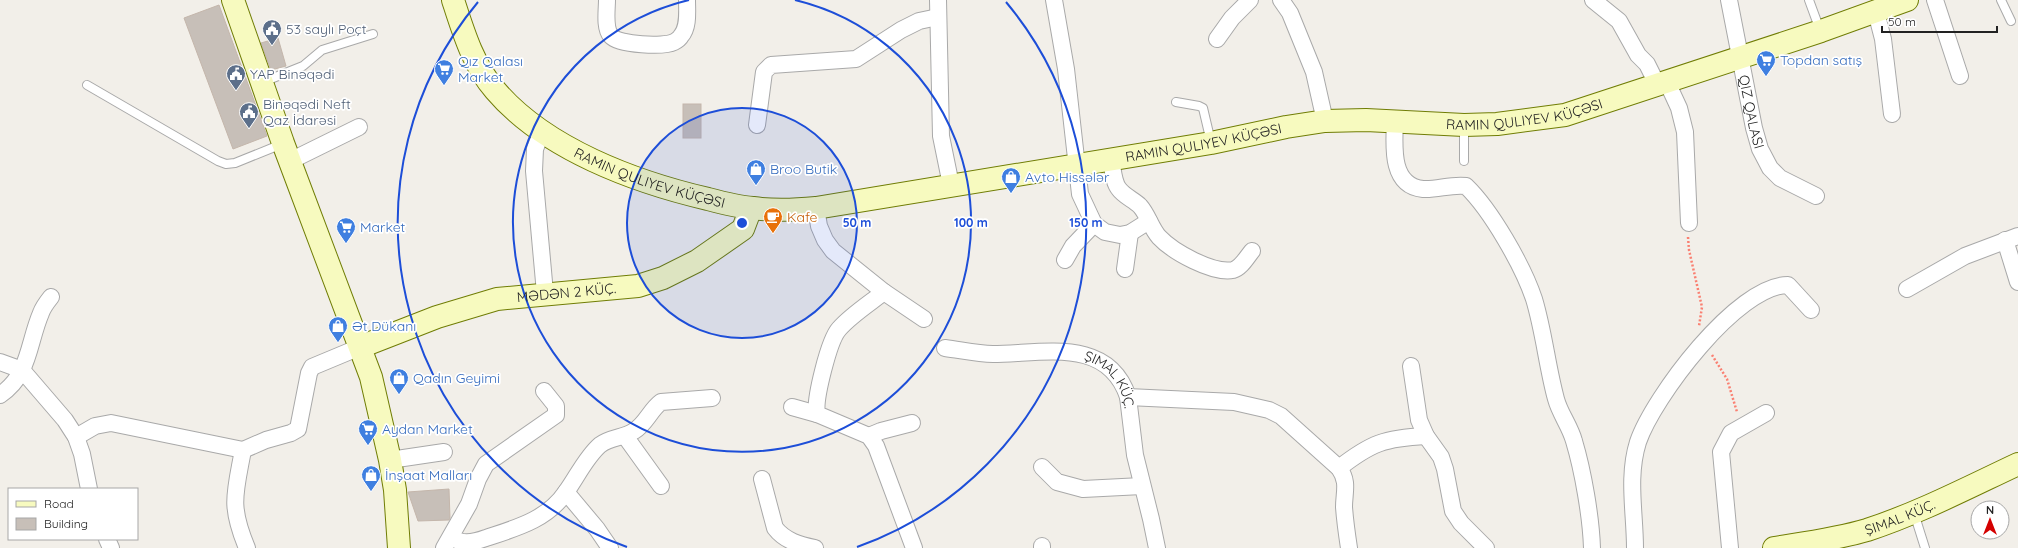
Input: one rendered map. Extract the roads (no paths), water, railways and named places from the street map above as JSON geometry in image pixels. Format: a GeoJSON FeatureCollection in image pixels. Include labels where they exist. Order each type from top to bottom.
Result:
{"type":"FeatureCollection","features":[{"type":"Feature","properties":{"kind":"street"},"geometry":{"type":"LineString","coordinates":[[232,0],[360,347],[378,403],[395,490],[399,548]]}},
{"type":"Feature","properties":{"kind":"street","name":"RAMIN QULIYEV KÜÇƏSI"},"geometry":{"type":"LineString","coordinates":[[453,0],[464,36],[479,66],[494,90],[510,106],[542,131],[591,159],[646,182],[704,198],[751,208],[788,210],[816,208],[1111,160],[1211,143],[1286,127],[1325,121],[1395,122],[1464,126],[1498,124],[1565,115],[1821,31],[1907,0]]}},
{"type":"Feature","properties":{"kind":"street"},"geometry":{"type":"LineString","coordinates":[[607,0],[607,28],[611,36],[619,42],[633,45],[674,43],[682,36],[686,26],[687,0]]}},
{"type":"Feature","properties":{"kind":"street"},"geometry":{"type":"LineString","coordinates":[[938,0],[941,136],[951,185]]}},
{"type":"Feature","properties":{"kind":"street"},"geometry":{"type":"LineString","coordinates":[[1054,0],[1066,69],[1080,194],[1094,224],[1105,232],[1120,234],[1130,233],[1149,221]]}},
{"type":"Feature","properties":{"kind":"street"},"geometry":{"type":"LineString","coordinates":[[1217,39],[1232,18],[1250,0]]}},
{"type":"Feature","properties":{"kind":"street"},"geometry":{"type":"LineString","coordinates":[[1281,0],[1290,13],[1314,72],[1325,121]]}},
{"type":"Feature","properties":{"kind":"street"},"geometry":{"type":"LineString","coordinates":[[1592,0],[1619,21],[1638,55],[1663,84],[1679,108],[1685,132],[1689,223]]}},
{"type":"Feature","properties":{"kind":"street"},"geometry":{"type":"LineString","coordinates":[[1729,0],[1754,128],[1760,149],[1770,168],[1780,178],[1816,196]]}},
{"type":"Feature","properties":{"kind":"street"},"geometry":{"type":"LineString","coordinates":[[1935,0],[1960,76]]}},
{"type":"Feature","properties":{"kind":"street"},"geometry":{"type":"LineString","coordinates":[[1876,12],[1883,39],[1892,114]]}},
{"type":"Feature","properties":{"kind":"street"},"geometry":{"type":"LineString","coordinates":[[757,125],[764,72],[771,65],[856,59],[901,30],[919,21],[938,17]]}},
{"type":"Feature","properties":{"kind":"street"},"geometry":{"type":"LineString","coordinates":[[1395,122],[1394,147],[1396,165],[1402,177],[1410,185],[1421,189],[1466,186],[1492,220],[1526,280],[1534,299],[1557,402],[1567,421],[1575,442],[1587,503],[1592,548]]}},
{"type":"Feature","properties":{"kind":"street"},"geometry":{"type":"LineString","coordinates":[[287,152],[359,127]]}},
{"type":"Feature","properties":{"kind":"street"},"geometry":{"type":"LineString","coordinates":[[542,131],[535,149],[534,171],[545,293]]}},
{"type":"Feature","properties":{"kind":"street"},"geometry":{"type":"LineString","coordinates":[[1111,160],[1116,184],[1119,189],[1140,206],[1160,238],[1174,249],[1192,260],[1212,267],[1234,270],[1241,265],[1252,251]]}},
{"type":"Feature","properties":{"kind":"street","name":"MƏDƏN 2 KÜÇ."},"geometry":{"type":"LineString","coordinates":[[360,347],[437,317],[496,299],[545,293],[638,286],[662,278],[697,261],[742,229],[751,208]]}},
{"type":"Feature","properties":{"kind":"street"},"geometry":{"type":"LineString","coordinates":[[816,208],[819,226],[825,240],[833,251],[884,292],[924,319]]}},
{"type":"Feature","properties":{"kind":"street"},"geometry":{"type":"LineString","coordinates":[[1065,260],[1073,246],[1094,224]]}},
{"type":"Feature","properties":{"kind":"street"},"geometry":{"type":"LineString","coordinates":[[1125,269],[1130,233]]}},
{"type":"Feature","properties":{"kind":"street"},"geometry":{"type":"LineString","coordinates":[[1907,289],[1965,256],[2012,238],[2018,282]]}},
{"type":"Feature","properties":{"kind":"street"},"geometry":{"type":"LineString","coordinates":[[1635,548],[1632,487],[1633,466],[1638,443],[1646,425],[1674,381],[1703,341],[1728,316],[1759,294],[1782,285],[1788,285],[1811,310]]}},
{"type":"Feature","properties":{"kind":"street"},"geometry":{"type":"LineString","coordinates":[[817,414],[817,395],[832,341],[838,329],[884,292]]}},
{"type":"Feature","properties":{"kind":"street"},"geometry":{"type":"LineString","coordinates":[[0,395],[17,381],[41,312],[51,297]]}},
{"type":"Feature","properties":{"kind":"street"},"geometry":{"type":"LineString","coordinates":[[76,437],[95,426],[111,423],[243,450],[266,440],[291,433],[298,429],[309,373],[312,367],[360,347]]}},
{"type":"Feature","properties":{"kind":"street","name":"ŞIMAL KÜÇ."},"geometry":{"type":"LineString","coordinates":[[945,348],[991,354],[1070,352],[1091,356],[1104,362],[1125,388],[1128,397],[1135,455],[1157,548]]}},
{"type":"Feature","properties":{"kind":"street"},"geometry":{"type":"LineString","coordinates":[[0,362],[22,370],[65,420],[76,437],[82,454],[89,488]]}},
{"type":"Feature","properties":{"kind":"street"},"geometry":{"type":"LineString","coordinates":[[1412,366],[1416,408],[1419,420],[1426,436],[1441,456],[1454,511],[1460,523],[1486,548]]}},
{"type":"Feature","properties":{"kind":"street"},"geometry":{"type":"LineString","coordinates":[[448,542],[469,504],[478,479],[486,464],[556,415],[556,406],[544,391]]}},
{"type":"Feature","properties":{"kind":"street"},"geometry":{"type":"LineString","coordinates":[[1128,397],[1234,402],[1269,410],[1281,416],[1339,468],[1344,475],[1346,487],[1344,506],[1349,548]]}},
{"type":"Feature","properties":{"kind":"street"},"geometry":{"type":"LineString","coordinates":[[448,542],[455,540],[463,542],[476,541],[514,529],[547,514],[566,492],[578,473],[600,445],[607,440],[625,436],[635,431],[645,422],[655,407],[661,402],[712,398]]}},
{"type":"Feature","properties":{"kind":"street"},"geometry":{"type":"LineString","coordinates":[[792,407],[817,414],[869,436],[876,446],[914,548]]}},
{"type":"Feature","properties":{"kind":"street"},"geometry":{"type":"LineString","coordinates":[[1730,548],[1720,452],[1731,433],[1766,413]]}},
{"type":"Feature","properties":{"kind":"street"},"geometry":{"type":"LineString","coordinates":[[869,436],[881,431],[912,423]]}},
{"type":"Feature","properties":{"kind":"street"},"geometry":{"type":"LineString","coordinates":[[625,436],[661,486]]}},
{"type":"Feature","properties":{"kind":"street"},"geometry":{"type":"LineString","coordinates":[[1339,468],[1360,452],[1378,442],[1400,437],[1426,436]]}},
{"type":"Feature","properties":{"kind":"street"},"geometry":{"type":"LineString","coordinates":[[243,450],[234,498],[238,527],[247,548]]}},
{"type":"Feature","properties":{"kind":"street"},"geometry":{"type":"LineString","coordinates":[[390,460],[444,452]]}},
{"type":"Feature","properties":{"kind":"street","name":"ŞIMAL KÜÇ."},"geometry":{"type":"LineString","coordinates":[[1774,548],[1824,540],[1866,530],[1914,512],[2018,464]]}},
{"type":"Feature","properties":{"kind":"street"},"geometry":{"type":"LineString","coordinates":[[1042,468],[1057,482],[1083,489],[1142,486]]}},
{"type":"Feature","properties":{"kind":"street"},"geometry":{"type":"LineString","coordinates":[[762,479],[775,528],[789,541],[815,548]]}},
{"type":"Feature","properties":{"kind":"street"},"geometry":{"type":"LineString","coordinates":[[566,492],[597,529],[610,548]]}},
{"type":"Feature","properties":{"kind":"lane"},"geometry":{"type":"LineString","coordinates":[[1809,0],[1821,31]]}},
{"type":"Feature","properties":{"kind":"lane"},"geometry":{"type":"LineString","coordinates":[[2001,0],[2011,21]]}},
{"type":"Feature","properties":{"kind":"lane"},"geometry":{"type":"LineString","coordinates":[[262,82],[303,66],[322,50],[373,34]]}},
{"type":"Feature","properties":{"kind":"lane"},"geometry":{"type":"LineString","coordinates":[[87,85],[218,161],[226,164],[287,152]]}},
{"type":"Feature","properties":{"kind":"lane"},"geometry":{"type":"LineString","coordinates":[[1176,102],[1203,108],[1211,143]]}},
{"type":"Feature","properties":{"kind":"lane"},"geometry":{"type":"LineString","coordinates":[[1464,126],[1464,161]]}},
{"type":"Feature","properties":{"kind":"lane"},"geometry":{"type":"LineString","coordinates":[[1914,512],[1925,548]]}},
{"type":"Feature","properties":{"kind":"place","name":"53 saylı Poçt"},"geometry":{"type":"Point","coordinates":[272,46]}},
{"type":"Feature","properties":{"kind":"place","name":"Topdan satış"},"geometry":{"type":"Point","coordinates":[1766,77]}},
{"type":"Feature","properties":{"kind":"place","name":"Qız Qalası Market"},"geometry":{"type":"Point","coordinates":[444,86]}},
{"type":"Feature","properties":{"kind":"place","name":"YAP Binəqədi"},"geometry":{"type":"Point","coordinates":[236,91]}},
{"type":"Feature","properties":{"kind":"place","name":"Binəqədi Neft Qaz İdarəsi"},"geometry":{"type":"Point","coordinates":[249,129]}},
{"type":"Feature","properties":{"kind":"place","name":"Broo Butik"},"geometry":{"type":"Point","coordinates":[756,186]}},
{"type":"Feature","properties":{"kind":"place","name":"Avto Hissələr"},"geometry":{"type":"Point","coordinates":[1011,194]}},
{"type":"Feature","properties":{"kind":"place","name":"Kafe"},"geometry":{"type":"Point","coordinates":[773,234]}},
{"type":"Feature","properties":{"kind":"place","name":"Market"},"geometry":{"type":"Point","coordinates":[346,244]}},
{"type":"Feature","properties":{"kind":"place","name":"Ət Dükanı"},"geometry":{"type":"Point","coordinates":[338,343]}},
{"type":"Feature","properties":{"kind":"place","name":"Qadın Geyimi"},"geometry":{"type":"Point","coordinates":[399,395]}},
{"type":"Feature","properties":{"kind":"place","name":"Aydan Market"},"geometry":{"type":"Point","coordinates":[368,446]}},
{"type":"Feature","properties":{"kind":"place","name":"İnşaat Malları"},"geometry":{"type":"Point","coordinates":[371,492]}}]}
